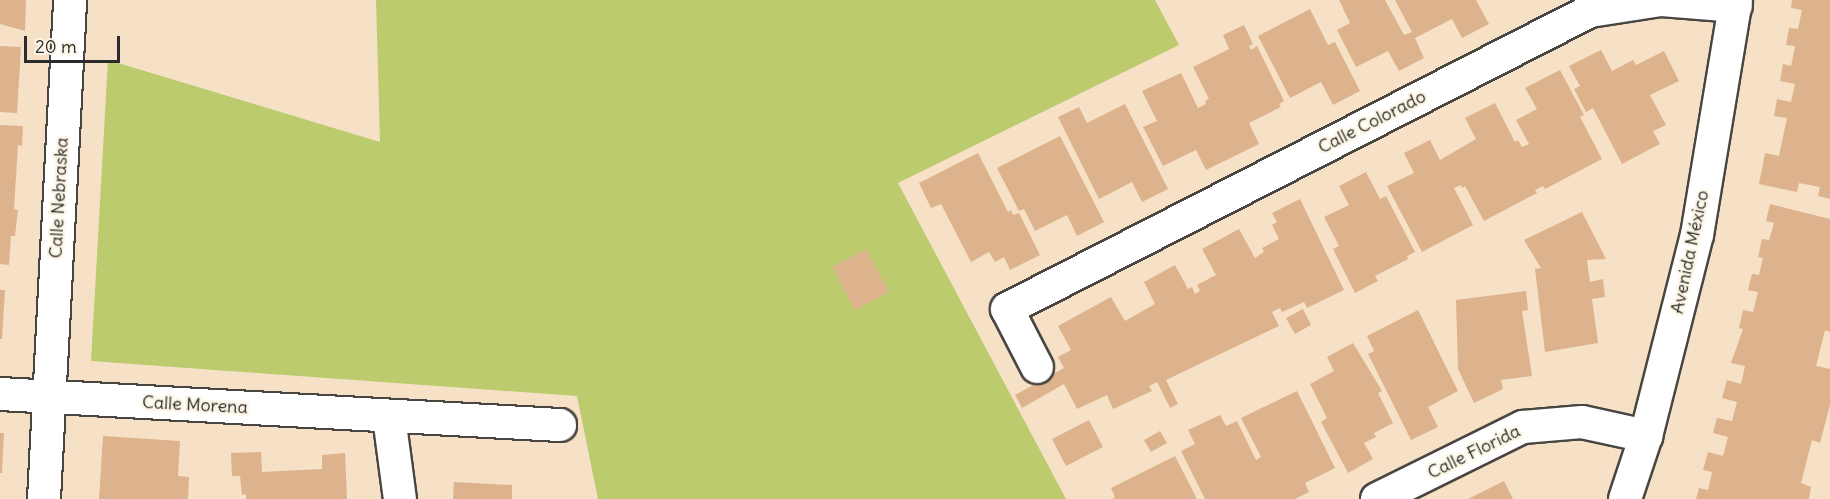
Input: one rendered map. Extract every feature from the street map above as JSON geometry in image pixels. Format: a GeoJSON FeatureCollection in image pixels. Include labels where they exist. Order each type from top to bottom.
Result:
{"type":"FeatureCollection","features":[{"type":"Feature","properties":{"kind":"street","name":"Calle Nebraska"},"geometry":{"type":"LineString","coordinates":[[44,499],[70,0]]}},
{"type":"Feature","properties":{"kind":"street","name":"Calle Colorado"},"geometry":{"type":"LineString","coordinates":[[1037,367],[1007,309],[1590,11],[1662,0],[1736,3]]}},
{"type":"Feature","properties":{"kind":"street","name":"Avenida México"},"geometry":{"type":"LineString","coordinates":[[1625,499],[1646,436],[1696,235],[1736,3]]}},
{"type":"Feature","properties":{"kind":"street","name":"Calle Morena"},"geometry":{"type":"LineString","coordinates":[[0,393],[560,425]]}},
{"type":"Feature","properties":{"kind":"street"},"geometry":{"type":"LineString","coordinates":[[389,417],[400,499]]}},
{"type":"Feature","properties":{"kind":"street","name":"Calle Florida"},"geometry":{"type":"LineString","coordinates":[[1377,499],[1523,427],[1582,422],[1646,436]]}},
{"type":"Feature","properties":{"kind":"green space"},"geometry":{"type":"Polygon","coordinates":[[[376,0],[1155,0],[1179,45],[898,183],[1066,499],[598,499],[577,396],[91,361],[108,60],[380,142],[376,0]]]}},
{"type":"Feature","properties":{"kind":"building"},"geometry":{"type":"Polygon","coordinates":[[[0,0],[26,0],[25,31],[0,24],[0,0]]]}},
{"type":"Feature","properties":{"kind":"building"},"geometry":{"type":"Polygon","coordinates":[[[1339,0],[1385,0],[1404,35],[1412,32],[1395,0],[1476,0],[1489,24],[1462,38],[1452,19],[1415,38],[1424,58],[1399,71],[1388,51],[1356,67],[1337,30],[1350,23],[1339,0]]]}},
{"type":"Feature","properties":{"kind":"building"},"geometry":{"type":"Polygon","coordinates":[[[1792,0],[1830,0],[1830,199],[1818,196],[1820,187],[1799,183],[1797,192],[1759,184],[1765,153],[1779,156],[1787,118],[1774,116],[1777,99],[1791,102],[1795,84],[1780,81],[1783,64],[1791,66],[1795,46],[1786,45],[1789,28],[1798,29],[1802,10],[1791,8],[1792,0]]]}},
{"type":"Feature","properties":{"kind":"building"},"geometry":{"type":"Polygon","coordinates":[[[1310,9],[1328,45],[1335,42],[1360,91],[1333,105],[1321,82],[1290,98],[1258,36],[1310,9]]]}},
{"type":"Feature","properties":{"kind":"building"},"geometry":{"type":"Polygon","coordinates":[[[1244,25],[1253,44],[1249,46],[1251,50],[1257,46],[1284,101],[1279,104],[1281,107],[1249,123],[1259,144],[1206,170],[1196,150],[1163,166],[1143,127],[1157,121],[1142,91],[1181,73],[1198,108],[1206,104],[1205,101],[1209,99],[1193,67],[1229,49],[1223,35],[1244,25]]]}},
{"type":"Feature","properties":{"kind":"building"},"geometry":{"type":"Polygon","coordinates":[[[0,46],[21,47],[17,113],[0,112],[0,46]]]}},
{"type":"Feature","properties":{"kind":"building"},"geometry":{"type":"Polygon","coordinates":[[[1601,50],[1612,71],[1633,60],[1636,65],[1664,51],[1679,81],[1650,95],[1666,125],[1653,131],[1660,144],[1622,164],[1593,108],[1586,112],[1574,89],[1580,86],[1569,66],[1601,50]]]}},
{"type":"Feature","properties":{"kind":"building"},"geometry":{"type":"Polygon","coordinates":[[[1560,70],[1584,115],[1580,117],[1602,159],[1545,189],[1543,186],[1535,190],[1537,193],[1484,221],[1465,186],[1454,188],[1473,225],[1422,252],[1387,186],[1414,173],[1404,153],[1430,140],[1440,160],[1476,139],[1465,118],[1495,103],[1515,142],[1518,140],[1522,147],[1529,144],[1516,120],[1537,109],[1525,88],[1560,70]]]}},
{"type":"Feature","properties":{"kind":"building"},"geometry":{"type":"Polygon","coordinates":[[[1125,104],[1168,189],[1142,202],[1132,182],[1099,199],[1058,117],[1079,107],[1087,123],[1125,104]]]}},
{"type":"Feature","properties":{"kind":"building"},"geometry":{"type":"Polygon","coordinates":[[[0,125],[23,126],[22,146],[18,145],[14,209],[18,210],[15,236],[11,236],[9,265],[0,264],[0,125]]]}},
{"type":"Feature","properties":{"kind":"building"},"geometry":{"type":"Polygon","coordinates":[[[1060,136],[1104,222],[1077,236],[1067,215],[1035,231],[1024,209],[1019,211],[997,168],[1060,136]]]}},
{"type":"Feature","properties":{"kind":"building"},"geometry":{"type":"Polygon","coordinates":[[[978,153],[1008,212],[1011,210],[1013,215],[1019,213],[1040,255],[1010,270],[1004,257],[995,262],[989,252],[971,262],[941,204],[931,208],[919,183],[978,153]]]}},
{"type":"Feature","properties":{"kind":"building"},"geometry":{"type":"Polygon","coordinates":[[[1366,172],[1380,199],[1386,196],[1415,252],[1407,256],[1408,259],[1375,276],[1378,281],[1355,293],[1333,249],[1339,246],[1324,217],[1349,205],[1339,186],[1366,172]]]}},
{"type":"Feature","properties":{"kind":"building"},"geometry":{"type":"Polygon","coordinates":[[[1300,199],[1344,290],[1307,308],[1304,302],[1282,312],[1280,308],[1272,312],[1279,326],[1166,380],[1178,404],[1170,408],[1157,382],[1149,386],[1152,391],[1113,409],[1107,395],[1077,409],[1064,384],[1022,408],[1015,395],[1064,368],[1058,357],[1071,350],[1058,326],[1111,297],[1125,321],[1155,304],[1144,282],[1175,265],[1188,289],[1192,287],[1195,294],[1200,291],[1197,285],[1216,275],[1202,249],[1239,229],[1255,258],[1264,252],[1262,248],[1279,239],[1272,225],[1277,222],[1272,213],[1300,199]]]}},
{"type":"Feature","properties":{"kind":"building"},"geometry":{"type":"Polygon","coordinates":[[[1770,204],[1830,219],[1830,332],[1825,330],[1816,366],[1830,369],[1830,405],[1820,443],[1812,440],[1801,483],[1811,487],[1809,499],[1696,499],[1699,488],[1708,490],[1712,472],[1703,470],[1708,452],[1723,456],[1728,437],[1713,433],[1717,418],[1732,421],[1737,402],[1722,398],[1727,380],[1741,384],[1745,366],[1731,363],[1743,329],[1739,328],[1743,310],[1753,312],[1758,292],[1748,290],[1752,274],[1759,275],[1763,258],[1758,257],[1762,239],[1769,240],[1774,223],[1766,221],[1770,204]]]}},
{"type":"Feature","properties":{"kind":"building"},"geometry":{"type":"Polygon","coordinates":[[[1582,212],[1606,259],[1587,260],[1590,282],[1603,279],[1605,297],[1592,299],[1598,343],[1545,352],[1535,269],[1541,268],[1524,240],[1582,212]]]}},
{"type":"Feature","properties":{"kind":"building"},"geometry":{"type":"Polygon","coordinates":[[[866,249],[889,292],[855,310],[832,267],[866,249]]]}},
{"type":"Feature","properties":{"kind":"building"},"geometry":{"type":"Polygon","coordinates":[[[0,290],[5,290],[2,339],[0,339],[0,290]]]}},
{"type":"Feature","properties":{"kind":"building"},"geometry":{"type":"Polygon","coordinates":[[[1526,291],[1528,310],[1522,311],[1532,376],[1501,380],[1503,389],[1474,403],[1458,369],[1456,300],[1526,291]]]}},
{"type":"Feature","properties":{"kind":"building"},"geometry":{"type":"Polygon","coordinates":[[[1303,309],[1311,325],[1295,334],[1286,318],[1303,309]]]}},
{"type":"Feature","properties":{"kind":"building"},"geometry":{"type":"Polygon","coordinates":[[[1418,310],[1458,391],[1428,407],[1438,427],[1411,440],[1368,354],[1374,351],[1367,336],[1418,310]]]}},
{"type":"Feature","properties":{"kind":"building"},"geometry":{"type":"Polygon","coordinates":[[[1353,343],[1382,391],[1378,393],[1393,423],[1374,433],[1376,437],[1364,443],[1373,459],[1348,473],[1321,422],[1327,418],[1310,384],[1334,371],[1327,357],[1353,343]]]}},
{"type":"Feature","properties":{"kind":"building"},"geometry":{"type":"Polygon","coordinates":[[[1297,391],[1335,468],[1305,483],[1309,492],[1295,499],[1205,499],[1181,451],[1195,444],[1188,430],[1220,415],[1226,426],[1237,421],[1256,460],[1261,457],[1241,418],[1297,391]]]}},
{"type":"Feature","properties":{"kind":"building"},"geometry":{"type":"Polygon","coordinates":[[[1089,420],[1103,447],[1066,466],[1052,439],[1089,420]]]}},
{"type":"Feature","properties":{"kind":"building"},"geometry":{"type":"Polygon","coordinates":[[[1160,431],[1167,443],[1151,452],[1144,440],[1160,431]]]}},
{"type":"Feature","properties":{"kind":"building"},"geometry":{"type":"Polygon","coordinates":[[[0,433],[4,433],[2,473],[0,473],[0,433]]]}},
{"type":"Feature","properties":{"kind":"building"},"geometry":{"type":"Polygon","coordinates":[[[103,436],[180,441],[178,476],[189,477],[188,499],[99,499],[103,436]]]}},
{"type":"Feature","properties":{"kind":"building"},"geometry":{"type":"Polygon","coordinates":[[[261,452],[262,472],[322,469],[322,455],[345,453],[347,499],[246,499],[246,494],[242,495],[240,476],[232,476],[231,453],[261,452]]]}},
{"type":"Feature","properties":{"kind":"building"},"geometry":{"type":"Polygon","coordinates":[[[1175,456],[1197,499],[1112,499],[1115,497],[1111,488],[1175,456]]]}},
{"type":"Feature","properties":{"kind":"building"},"geometry":{"type":"Polygon","coordinates":[[[1504,481],[1513,499],[1468,499],[1504,481]]]}},
{"type":"Feature","properties":{"kind":"building"},"geometry":{"type":"Polygon","coordinates":[[[454,482],[512,485],[512,499],[453,499],[454,482]]]}}]}
